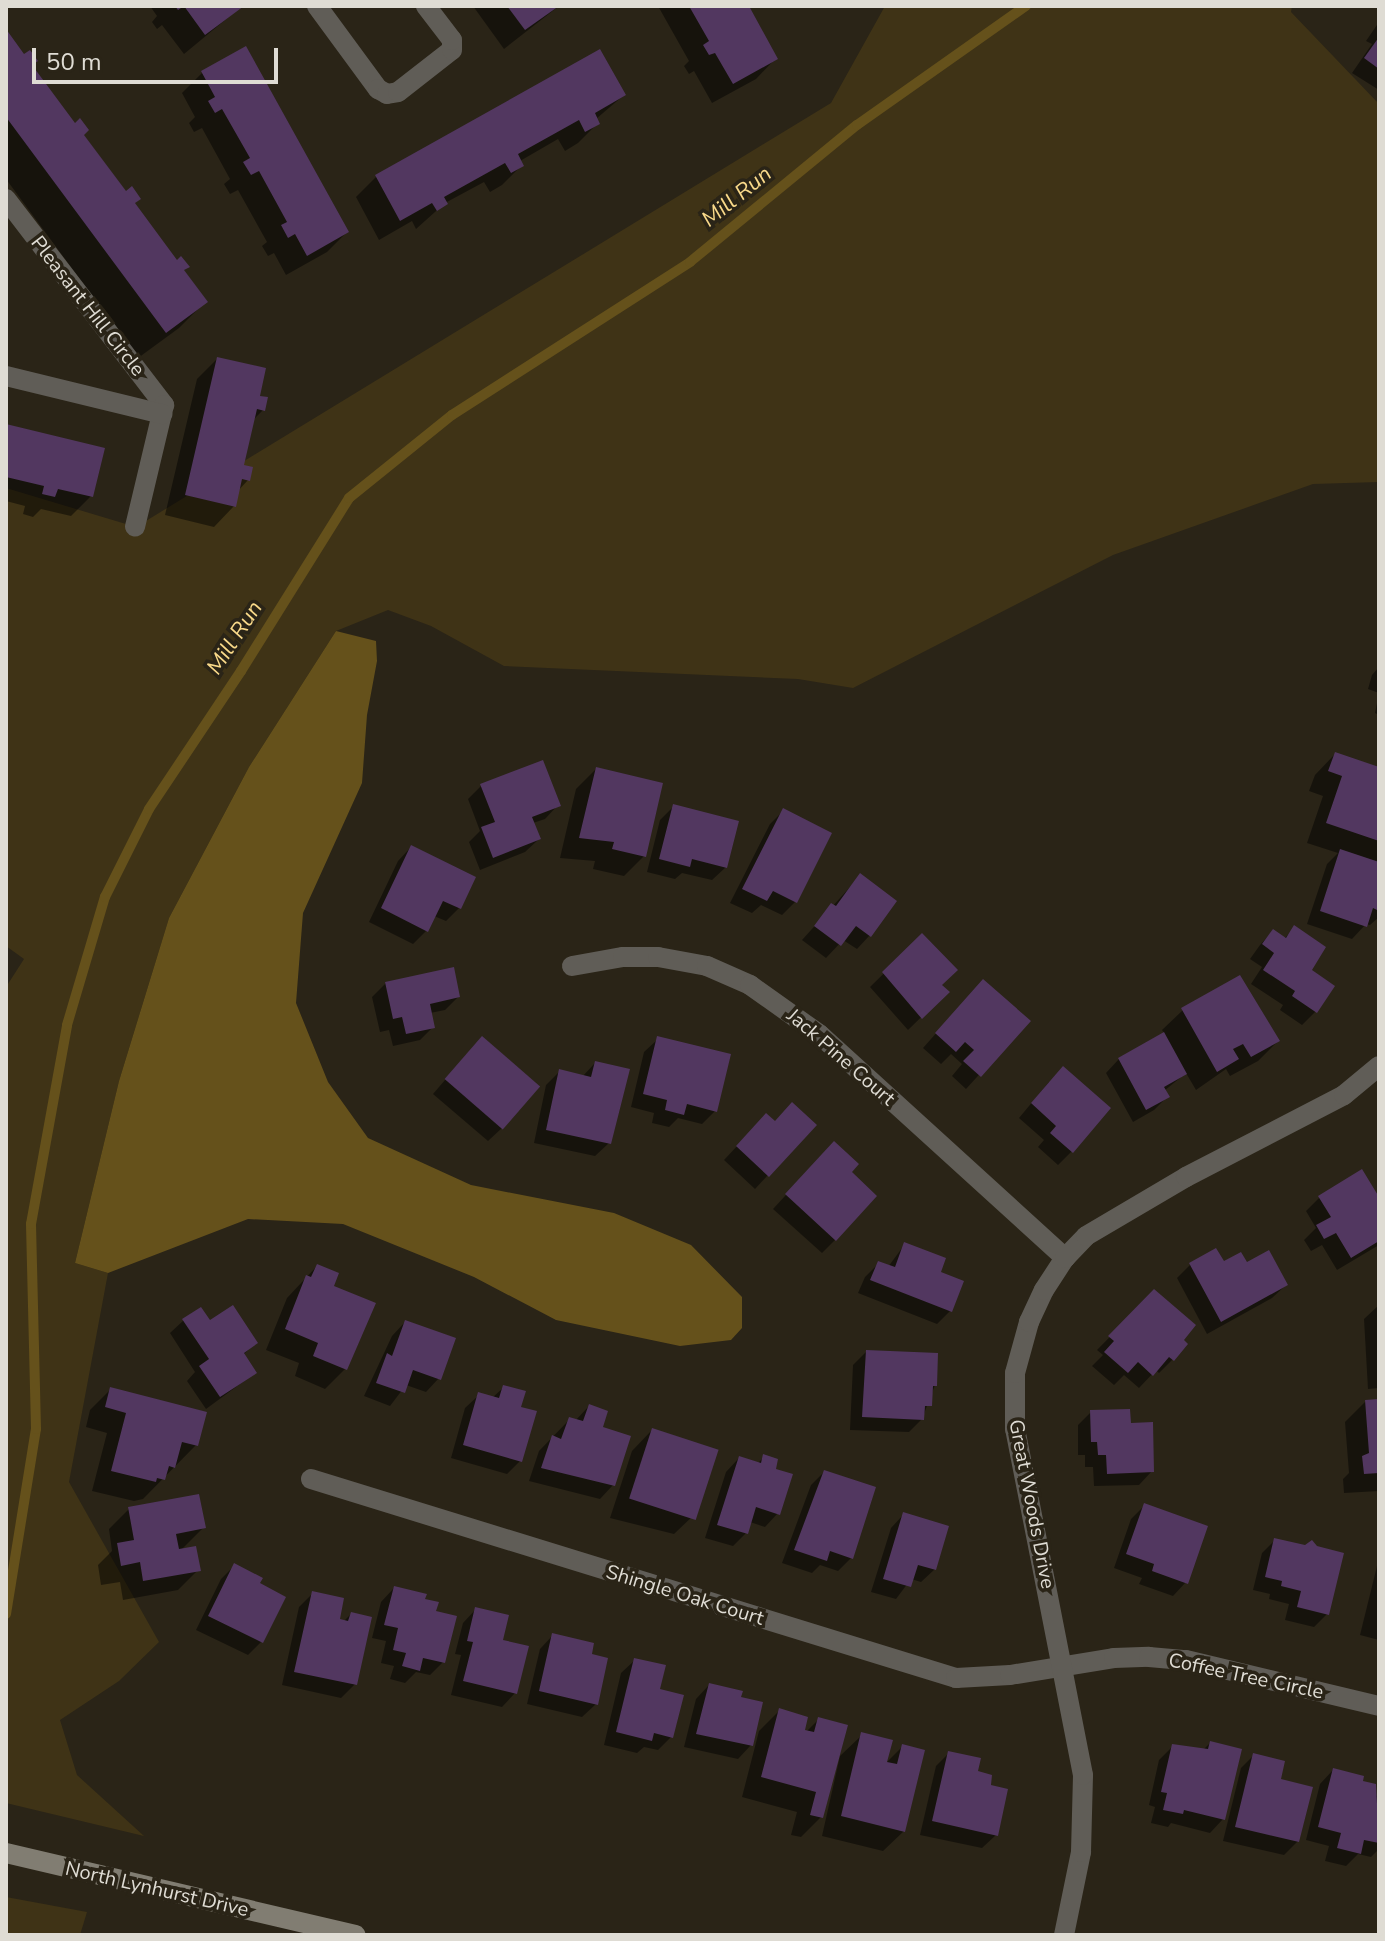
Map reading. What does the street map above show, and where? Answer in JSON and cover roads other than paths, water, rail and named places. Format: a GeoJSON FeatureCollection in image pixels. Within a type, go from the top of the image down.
{"type":"FeatureCollection","features":[{"type":"Feature","properties":{"kind":"main road","name":"North Lynhurst Drive"},"geometry":{"type":"LineString","coordinates":[[6,1853],[355,1935]]}},
{"type":"Feature","properties":{"kind":"street"},"geometry":{"type":"LineString","coordinates":[[317,6],[378,89],[387,94],[398,92],[452,50],[452,40],[426,6]]}},
{"type":"Feature","properties":{"kind":"street","name":"Pleasant Hill Circle"},"geometry":{"type":"LineString","coordinates":[[6,199],[164,405],[162,414],[6,376]]}},
{"type":"Feature","properties":{"kind":"street"},"geometry":{"type":"LineString","coordinates":[[135,527],[162,414]]}},
{"type":"Feature","properties":{"kind":"street","name":"Jack Pine Court"},"geometry":{"type":"LineString","coordinates":[[572,966],[623,957],[658,957],[707,966],[750,985],[819,1034],[1065,1258]]}},
{"type":"Feature","properties":{"kind":"street","name":"Great Woods Drive"},"geometry":{"type":"LineString","coordinates":[[1064,1935],[1085,1816],[1083,1775],[1064,1665],[1022,1463],[1014,1406],[1015,1373],[1024,1338],[1044,1290],[1065,1258],[1086,1236],[1131,1208],[1344,1095],[1378,1069]]}},
{"type":"Feature","properties":{"kind":"street","name":"Shingle Oak Court"},"geometry":{"type":"LineString","coordinates":[[311,1479],[956,1678],[981,1678],[1064,1665]]}},
{"type":"Feature","properties":{"kind":"street","name":"Coffee Tree Circle"},"geometry":{"type":"LineString","coordinates":[[1064,1665],[1114,1658],[1186,1660],[1379,1706]]}},
{"type":"Feature","properties":{"kind":"waterway","name":"Mill Run"},"geometry":{"type":"LineString","coordinates":[[6,1614],[36,1429],[31,1224],[67,1025],[105,897],[149,809],[241,671],[349,498],[452,415],[690,262],[857,125],[1026,6]]}}]}
